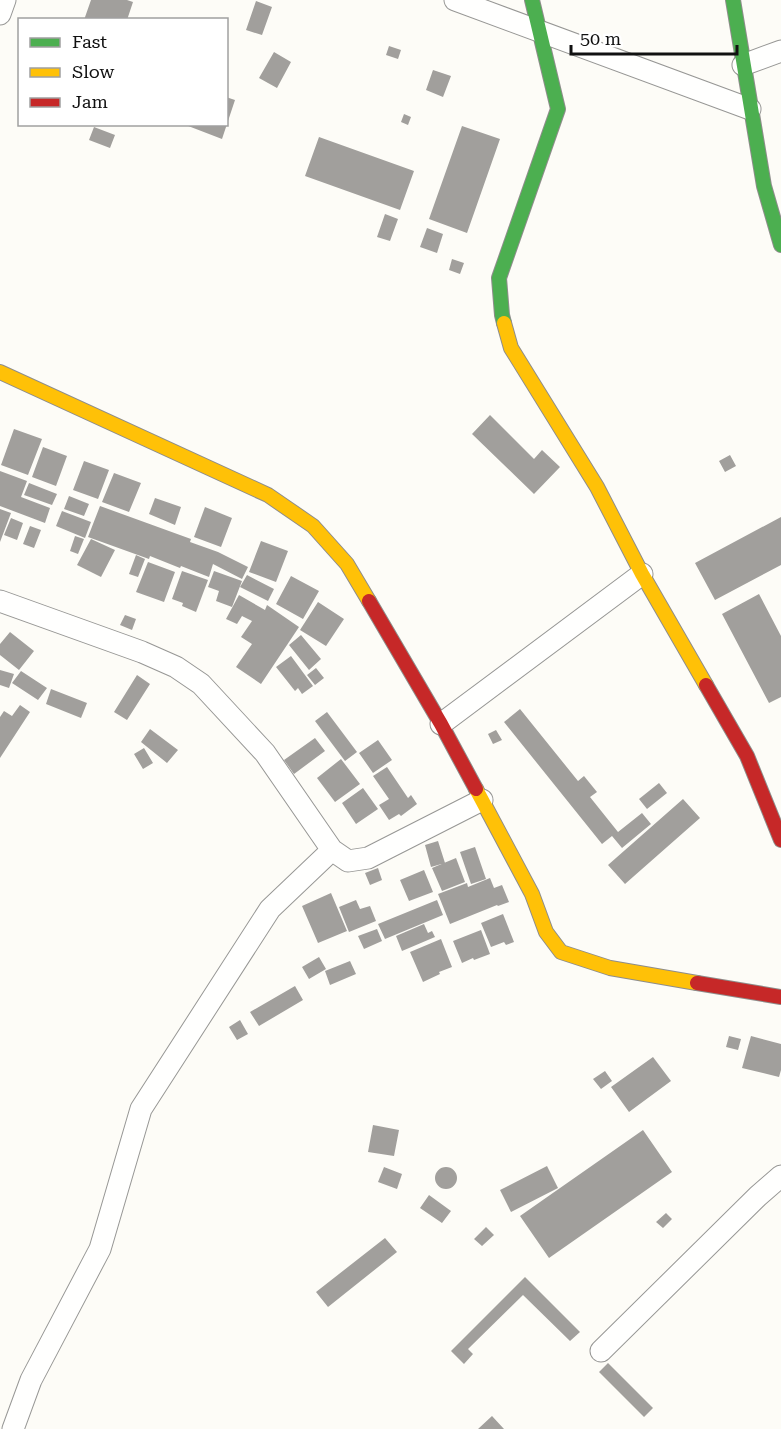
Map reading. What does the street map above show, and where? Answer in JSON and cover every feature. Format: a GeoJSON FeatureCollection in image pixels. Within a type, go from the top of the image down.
{"type":"FeatureCollection","features":[{"type":"Feature","properties":{"kind":"street"},"geometry":{"type":"LineString","coordinates":[[0,14],[5,0]]}},
{"type":"Feature","properties":{"kind":"street"},"geometry":{"type":"LineString","coordinates":[[455,0],[750,109]]}},
{"type":"Feature","properties":{"kind":"street"},"geometry":{"type":"LineString","coordinates":[[532,0],[558,109],[500,278],[502,315],[511,348],[597,488],[642,574],[747,756],[781,840]]}},
{"type":"Feature","properties":{"kind":"street"},"geometry":{"type":"LineString","coordinates":[[734,0],[764,186],[781,245]]}},
{"type":"Feature","properties":{"kind":"street"},"geometry":{"type":"LineString","coordinates":[[743,65],[781,51]]}},
{"type":"Feature","properties":{"kind":"street"},"geometry":{"type":"LineString","coordinates":[[0,372],[268,495],[313,526],[347,564],[441,724],[532,894],[546,933],[561,952],[610,968],[781,996]]}},
{"type":"Feature","properties":{"kind":"street"},"geometry":{"type":"LineString","coordinates":[[441,724],[642,574]]}},
{"type":"Feature","properties":{"kind":"street"},"geometry":{"type":"LineString","coordinates":[[0,601],[142,652],[176,667],[201,684],[265,753],[332,850],[348,861],[368,858],[482,800]]}},
{"type":"Feature","properties":{"kind":"street"},"geometry":{"type":"LineString","coordinates":[[12,1429],[31,1380],[100,1249],[141,1109],[270,909],[332,850]]}},
{"type":"Feature","properties":{"kind":"street"},"geometry":{"type":"LineString","coordinates":[[601,1352],[781,1176]]}},
{"type":"Feature","properties":{"kind":"building"},"geometry":{"type":"Polygon","coordinates":[[[91,0],[133,2],[128,18],[85,18],[91,0]]]}},
{"type":"Feature","properties":{"kind":"building"},"geometry":{"type":"Polygon","coordinates":[[[256,1],[272,7],[262,35],[246,30],[256,1]]]}},
{"type":"Feature","properties":{"kind":"building"},"geometry":{"type":"Polygon","coordinates":[[[389,46],[401,50],[398,59],[386,55],[389,46]]]}},
{"type":"Feature","properties":{"kind":"building"},"geometry":{"type":"Polygon","coordinates":[[[274,52],[291,62],[277,88],[259,78],[274,52]]]}},
{"type":"Feature","properties":{"kind":"building"},"geometry":{"type":"Polygon","coordinates":[[[433,70],[451,76],[443,97],[426,90],[433,70]]]}},
{"type":"Feature","properties":{"kind":"building"},"geometry":{"type":"Polygon","coordinates":[[[228,98],[235,100],[228,121],[228,98]]]}},
{"type":"Feature","properties":{"kind":"building"},"geometry":{"type":"Polygon","coordinates":[[[404,114],[411,117],[408,125],[401,122],[404,114]]]}},
{"type":"Feature","properties":{"kind":"building"},"geometry":{"type":"Polygon","coordinates":[[[188,126],[226,126],[222,139],[188,126]]]}},
{"type":"Feature","properties":{"kind":"building"},"geometry":{"type":"Polygon","coordinates":[[[462,126],[500,139],[467,233],[429,219],[462,126]]]}},
{"type":"Feature","properties":{"kind":"building"},"geometry":{"type":"Polygon","coordinates":[[[94,127],[115,135],[110,148],[89,140],[94,127]]]}},
{"type":"Feature","properties":{"kind":"building"},"geometry":{"type":"Polygon","coordinates":[[[319,137],[414,171],[400,210],[305,176],[319,137]]]}},
{"type":"Feature","properties":{"kind":"building"},"geometry":{"type":"Polygon","coordinates":[[[385,214],[398,219],[390,241],[377,237],[385,214]]]}},
{"type":"Feature","properties":{"kind":"building"},"geometry":{"type":"Polygon","coordinates":[[[427,228],[443,234],[437,253],[420,247],[427,228]]]}},
{"type":"Feature","properties":{"kind":"building"},"geometry":{"type":"Polygon","coordinates":[[[452,259],[464,263],[460,274],[449,270],[452,259]]]}},
{"type":"Feature","properties":{"kind":"building"},"geometry":{"type":"Polygon","coordinates":[[[490,415],[534,459],[542,450],[560,467],[534,494],[472,434],[490,415]]]}},
{"type":"Feature","properties":{"kind":"building"},"geometry":{"type":"Polygon","coordinates":[[[14,429],[42,439],[28,475],[1,465],[14,429]]]}},
{"type":"Feature","properties":{"kind":"building"},"geometry":{"type":"Polygon","coordinates":[[[43,447],[67,456],[56,486],[32,477],[43,447]]]}},
{"type":"Feature","properties":{"kind":"building"},"geometry":{"type":"Polygon","coordinates":[[[730,455],[736,466],[725,472],[719,461],[730,455]]]}},
{"type":"Feature","properties":{"kind":"building"},"geometry":{"type":"Polygon","coordinates":[[[84,461],[109,470],[98,499],[73,490],[84,461]]]}},
{"type":"Feature","properties":{"kind":"building"},"geometry":{"type":"Polygon","coordinates":[[[0,471],[27,481],[21,497],[50,508],[45,523],[0,506],[0,471]]]}},
{"type":"Feature","properties":{"kind":"building"},"geometry":{"type":"Polygon","coordinates":[[[114,473],[141,483],[129,512],[102,502],[114,473]]]}},
{"type":"Feature","properties":{"kind":"building"},"geometry":{"type":"Polygon","coordinates":[[[29,483],[57,494],[52,505],[24,495],[29,483]]]}},
{"type":"Feature","properties":{"kind":"building"},"geometry":{"type":"Polygon","coordinates":[[[69,496],[89,504],[84,516],[64,509],[69,496]]]}},
{"type":"Feature","properties":{"kind":"building"},"geometry":{"type":"Polygon","coordinates":[[[155,498],[181,507],[175,525],[149,514],[155,498]]]}},
{"type":"Feature","properties":{"kind":"building"},"geometry":{"type":"Polygon","coordinates":[[[100,506],[191,539],[190,542],[218,552],[248,567],[242,579],[213,564],[209,577],[88,537],[100,506]]]}},
{"type":"Feature","properties":{"kind":"building"},"geometry":{"type":"Polygon","coordinates":[[[205,507],[232,518],[221,547],[194,537],[205,507]]]}},
{"type":"Feature","properties":{"kind":"building"},"geometry":{"type":"Polygon","coordinates":[[[0,509],[11,513],[0,542],[0,509]]]}},
{"type":"Feature","properties":{"kind":"building"},"geometry":{"type":"Polygon","coordinates":[[[62,511],[91,522],[85,538],[56,526],[62,511]]]}},
{"type":"Feature","properties":{"kind":"building"},"geometry":{"type":"Polygon","coordinates":[[[781,517],[781,565],[715,600],[695,563],[781,517]]]}},
{"type":"Feature","properties":{"kind":"building"},"geometry":{"type":"Polygon","coordinates":[[[11,518],[23,523],[17,540],[4,535],[11,518]]]}},
{"type":"Feature","properties":{"kind":"building"},"geometry":{"type":"Polygon","coordinates":[[[30,526],[41,530],[34,548],[23,544],[30,526]]]}},
{"type":"Feature","properties":{"kind":"building"},"geometry":{"type":"Polygon","coordinates":[[[75,536],[84,539],[78,554],[70,551],[75,536]]]}},
{"type":"Feature","properties":{"kind":"building"},"geometry":{"type":"Polygon","coordinates":[[[91,539],[115,550],[101,577],[77,565],[91,539]]]}},
{"type":"Feature","properties":{"kind":"building"},"geometry":{"type":"Polygon","coordinates":[[[261,541],[288,551],[276,582],[249,572],[261,541]]]}},
{"type":"Feature","properties":{"kind":"building"},"geometry":{"type":"Polygon","coordinates":[[[136,555],[145,559],[138,577],[129,574],[136,555]]]}},
{"type":"Feature","properties":{"kind":"building"},"geometry":{"type":"Polygon","coordinates":[[[148,562],[175,572],[164,602],[136,592],[148,562]]]}},
{"type":"Feature","properties":{"kind":"building"},"geometry":{"type":"Polygon","coordinates":[[[182,571],[208,580],[196,612],[172,599],[182,571]]]}},
{"type":"Feature","properties":{"kind":"building"},"geometry":{"type":"Polygon","coordinates":[[[214,571],[242,581],[232,607],[216,601],[219,591],[208,587],[214,571]]]}},
{"type":"Feature","properties":{"kind":"building"},"geometry":{"type":"Polygon","coordinates":[[[247,575],[274,589],[268,601],[240,587],[247,575]]]}},
{"type":"Feature","properties":{"kind":"building"},"geometry":{"type":"Polygon","coordinates":[[[291,576],[319,591],[303,619],[276,604],[291,576]]]}},
{"type":"Feature","properties":{"kind":"building"},"geometry":{"type":"Polygon","coordinates":[[[759,594],[781,636],[781,697],[769,703],[722,614],[759,594]]]}},
{"type":"Feature","properties":{"kind":"building"},"geometry":{"type":"Polygon","coordinates":[[[239,595],[265,610],[267,605],[299,627],[261,684],[236,667],[252,644],[241,637],[252,621],[242,616],[237,624],[226,619],[239,595]]]}},
{"type":"Feature","properties":{"kind":"building"},"geometry":{"type":"Polygon","coordinates":[[[318,602],[344,619],[326,646],[300,630],[318,602]]]}},
{"type":"Feature","properties":{"kind":"building"},"geometry":{"type":"Polygon","coordinates":[[[125,615],[136,619],[132,630],[120,625],[125,615]]]}},
{"type":"Feature","properties":{"kind":"building"},"geometry":{"type":"Polygon","coordinates":[[[10,632],[34,651],[19,670],[0,655],[0,644],[10,632]]]}},
{"type":"Feature","properties":{"kind":"building"},"geometry":{"type":"Polygon","coordinates":[[[301,635],[321,659],[309,670],[289,645],[301,635]]]}},
{"type":"Feature","properties":{"kind":"building"},"geometry":{"type":"Polygon","coordinates":[[[291,656],[313,686],[302,694],[298,688],[295,691],[276,667],[291,656]]]}},
{"type":"Feature","properties":{"kind":"building"},"geometry":{"type":"Polygon","coordinates":[[[316,668],[324,678],[315,685],[307,675],[316,668]]]}},
{"type":"Feature","properties":{"kind":"building"},"geometry":{"type":"Polygon","coordinates":[[[0,670],[14,674],[9,688],[0,685],[0,670]]]}},
{"type":"Feature","properties":{"kind":"building"},"geometry":{"type":"Polygon","coordinates":[[[21,671],[47,688],[38,700],[12,683],[21,671]]]}},
{"type":"Feature","properties":{"kind":"building"},"geometry":{"type":"Polygon","coordinates":[[[137,675],[150,684],[127,720],[114,712],[137,675]]]}},
{"type":"Feature","properties":{"kind":"building"},"geometry":{"type":"Polygon","coordinates":[[[51,689],[87,703],[81,718],[46,704],[51,689]]]}},
{"type":"Feature","properties":{"kind":"building"},"geometry":{"type":"Polygon","coordinates":[[[20,705],[30,712],[0,758],[0,717],[4,711],[12,716],[20,705]]]}},
{"type":"Feature","properties":{"kind":"building"},"geometry":{"type":"Polygon","coordinates":[[[520,709],[578,781],[584,776],[597,792],[590,797],[618,832],[642,813],[651,824],[622,848],[612,836],[602,844],[504,722],[520,709]]]}},
{"type":"Feature","properties":{"kind":"building"},"geometry":{"type":"Polygon","coordinates":[[[327,712],[357,752],[345,761],[315,721],[327,712]]]}},
{"type":"Feature","properties":{"kind":"building"},"geometry":{"type":"Polygon","coordinates":[[[150,729],[178,750],[167,763],[141,742],[150,729]]]}},
{"type":"Feature","properties":{"kind":"building"},"geometry":{"type":"Polygon","coordinates":[[[496,730],[502,740],[493,744],[488,734],[496,730]]]}},
{"type":"Feature","properties":{"kind":"building"},"geometry":{"type":"Polygon","coordinates":[[[315,738],[325,751],[294,774],[284,760],[315,738]]]}},
{"type":"Feature","properties":{"kind":"building"},"geometry":{"type":"Polygon","coordinates":[[[378,740],[392,760],[373,773],[359,753],[378,740]]]}},
{"type":"Feature","properties":{"kind":"building"},"geometry":{"type":"Polygon","coordinates":[[[144,748],[153,763],[143,769],[134,754],[144,748]]]}},
{"type":"Feature","properties":{"kind":"building"},"geometry":{"type":"Polygon","coordinates":[[[341,759],[360,784],[335,802],[317,778],[341,759]]]}},
{"type":"Feature","properties":{"kind":"building"},"geometry":{"type":"Polygon","coordinates":[[[387,767],[408,798],[411,795],[417,804],[401,816],[399,814],[389,820],[379,805],[389,799],[373,776],[387,767]]]}},
{"type":"Feature","properties":{"kind":"building"},"geometry":{"type":"Polygon","coordinates":[[[659,783],[667,793],[647,809],[639,799],[659,783]]]}},
{"type":"Feature","properties":{"kind":"building"},"geometry":{"type":"Polygon","coordinates":[[[363,788],[378,809],[356,824],[342,803],[363,788]]]}},
{"type":"Feature","properties":{"kind":"building"},"geometry":{"type":"Polygon","coordinates":[[[683,799],[700,818],[625,884],[608,865],[683,799]]]}},
{"type":"Feature","properties":{"kind":"building"},"geometry":{"type":"Polygon","coordinates":[[[438,841],[445,863],[431,867],[425,845],[438,841]]]}},
{"type":"Feature","properties":{"kind":"building"},"geometry":{"type":"Polygon","coordinates":[[[475,847],[486,879],[471,884],[460,852],[475,847]]]}},
{"type":"Feature","properties":{"kind":"building"},"geometry":{"type":"Polygon","coordinates":[[[456,858],[465,882],[442,891],[432,868],[456,858]]]}},
{"type":"Feature","properties":{"kind":"building"},"geometry":{"type":"Polygon","coordinates":[[[378,868],[382,880],[370,885],[365,873],[378,868]]]}},
{"type":"Feature","properties":{"kind":"building"},"geometry":{"type":"Polygon","coordinates":[[[424,870],[433,892],[409,901],[400,880],[424,870]]]}},
{"type":"Feature","properties":{"kind":"building"},"geometry":{"type":"Polygon","coordinates":[[[490,878],[494,888],[502,885],[509,902],[450,924],[438,894],[467,883],[468,887],[490,878]]]}},
{"type":"Feature","properties":{"kind":"building"},"geometry":{"type":"Polygon","coordinates":[[[331,893],[347,931],[318,943],[302,906],[331,893]]]}},
{"type":"Feature","properties":{"kind":"building"},"geometry":{"type":"Polygon","coordinates":[[[356,900],[360,909],[370,906],[376,921],[349,932],[339,907],[356,900]]]}},
{"type":"Feature","properties":{"kind":"building"},"geometry":{"type":"Polygon","coordinates":[[[437,900],[443,915],[385,939],[378,924],[437,900]]]}},
{"type":"Feature","properties":{"kind":"building"},"geometry":{"type":"Polygon","coordinates":[[[503,914],[514,942],[506,945],[504,942],[491,947],[481,923],[503,914]]]}},
{"type":"Feature","properties":{"kind":"building"},"geometry":{"type":"Polygon","coordinates":[[[424,924],[428,933],[432,931],[435,937],[402,951],[396,936],[424,924]]]}},
{"type":"Feature","properties":{"kind":"building"},"geometry":{"type":"Polygon","coordinates":[[[377,929],[382,941],[364,949],[358,936],[377,929]]]}},
{"type":"Feature","properties":{"kind":"building"},"geometry":{"type":"Polygon","coordinates":[[[481,930],[490,954],[462,963],[453,941],[481,930]]]}},
{"type":"Feature","properties":{"kind":"building"},"geometry":{"type":"Polygon","coordinates":[[[441,939],[452,967],[423,982],[410,952],[441,939]]]}},
{"type":"Feature","properties":{"kind":"building"},"geometry":{"type":"Polygon","coordinates":[[[319,957],[326,969],[309,979],[302,967],[319,957]]]}},
{"type":"Feature","properties":{"kind":"building"},"geometry":{"type":"Polygon","coordinates":[[[350,961],[356,974],[330,985],[325,971],[350,961]]]}},
{"type":"Feature","properties":{"kind":"building"},"geometry":{"type":"Polygon","coordinates":[[[295,986],[303,1000],[259,1026],[250,1012],[295,986]]]}},
{"type":"Feature","properties":{"kind":"building"},"geometry":{"type":"Polygon","coordinates":[[[240,1020],[248,1034],[237,1040],[229,1027],[240,1020]]]}},
{"type":"Feature","properties":{"kind":"building"},"geometry":{"type":"Polygon","coordinates":[[[729,1036],[741,1039],[738,1050],[726,1047],[729,1036]]]}},
{"type":"Feature","properties":{"kind":"building"},"geometry":{"type":"Polygon","coordinates":[[[751,1036],[781,1044],[779,1077],[742,1068],[751,1036]]]}},
{"type":"Feature","properties":{"kind":"building"},"geometry":{"type":"Polygon","coordinates":[[[653,1057],[671,1081],[629,1112],[611,1087],[653,1057]]]}},
{"type":"Feature","properties":{"kind":"building"},"geometry":{"type":"Polygon","coordinates":[[[605,1071],[612,1081],[601,1089],[593,1079],[605,1071]]]}},
{"type":"Feature","properties":{"kind":"building"},"geometry":{"type":"Polygon","coordinates":[[[373,1125],[399,1130],[394,1156],[368,1152],[373,1125]]]}},
{"type":"Feature","properties":{"kind":"building"},"geometry":{"type":"Polygon","coordinates":[[[643,1130],[672,1172],[549,1258],[520,1216],[643,1130]]]}},
{"type":"Feature","properties":{"kind":"building"},"geometry":{"type":"Polygon","coordinates":[[[547,1166],[558,1188],[511,1212],[500,1190],[547,1166]]]}},
{"type":"Feature","properties":{"kind":"building"},"geometry":{"type":"Polygon","coordinates":[[[384,1167],[402,1174],[397,1189],[378,1182],[384,1167]]]}},
{"type":"Feature","properties":{"kind":"building"},"geometry":{"type":"Polygon","coordinates":[[[446,1167],[454,1170],[457,1178],[454,1186],[446,1189],[438,1186],[435,1178],[438,1170],[446,1167]]]}},
{"type":"Feature","properties":{"kind":"building"},"geometry":{"type":"Polygon","coordinates":[[[429,1195],[451,1211],[442,1223],[420,1208],[429,1195]]]}},
{"type":"Feature","properties":{"kind":"building"},"geometry":{"type":"Polygon","coordinates":[[[666,1213],[672,1219],[663,1228],[656,1222],[666,1213]]]}},
{"type":"Feature","properties":{"kind":"building"},"geometry":{"type":"Polygon","coordinates":[[[486,1227],[494,1235],[482,1246],[474,1239],[486,1227]]]}},
{"type":"Feature","properties":{"kind":"building"},"geometry":{"type":"Polygon","coordinates":[[[385,1238],[397,1252],[328,1307],[316,1292],[385,1238]]]}},
{"type":"Feature","properties":{"kind":"building"},"geometry":{"type":"Polygon","coordinates":[[[525,1277],[580,1332],[570,1341],[523,1295],[468,1349],[473,1354],[464,1364],[451,1351],[525,1277]]]}},
{"type":"Feature","properties":{"kind":"building"},"geometry":{"type":"Polygon","coordinates":[[[608,1363],[653,1408],[644,1417],[599,1372],[608,1363]]]}},
{"type":"Feature","properties":{"kind":"building"},"geometry":{"type":"Polygon","coordinates":[[[492,1416],[504,1429],[478,1429],[492,1416]]]}},
{"type":"Feature","properties":{"kind":"traffic: fast"},"geometry":{"type":"LineString","coordinates":[[504,323],[499,278],[558,109],[532,0]]}},
{"type":"Feature","properties":{"kind":"traffic: fast"},"geometry":{"type":"LineString","coordinates":[[733,0],[764,186],[781,245]]}},
{"type":"Feature","properties":{"kind":"traffic: slow"},"geometry":{"type":"LineString","coordinates":[[504,323],[511,348],[597,487],[642,574],[706,685]]}},
{"type":"Feature","properties":{"kind":"traffic: slow"},"geometry":{"type":"LineString","coordinates":[[0,372],[268,495],[313,526],[347,564],[369,601]]}},
{"type":"Feature","properties":{"kind":"traffic: slow"},"geometry":{"type":"LineString","coordinates":[[476,789],[532,894],[546,932],[561,952],[610,968],[697,983]]}},
{"type":"Feature","properties":{"kind":"traffic: jam"},"geometry":{"type":"LineString","coordinates":[[369,601],[476,789]]}},
{"type":"Feature","properties":{"kind":"traffic: jam"},"geometry":{"type":"LineString","coordinates":[[706,685],[747,756],[781,840]]}},
{"type":"Feature","properties":{"kind":"traffic: jam"},"geometry":{"type":"LineString","coordinates":[[697,983],[781,997]]}}]}
